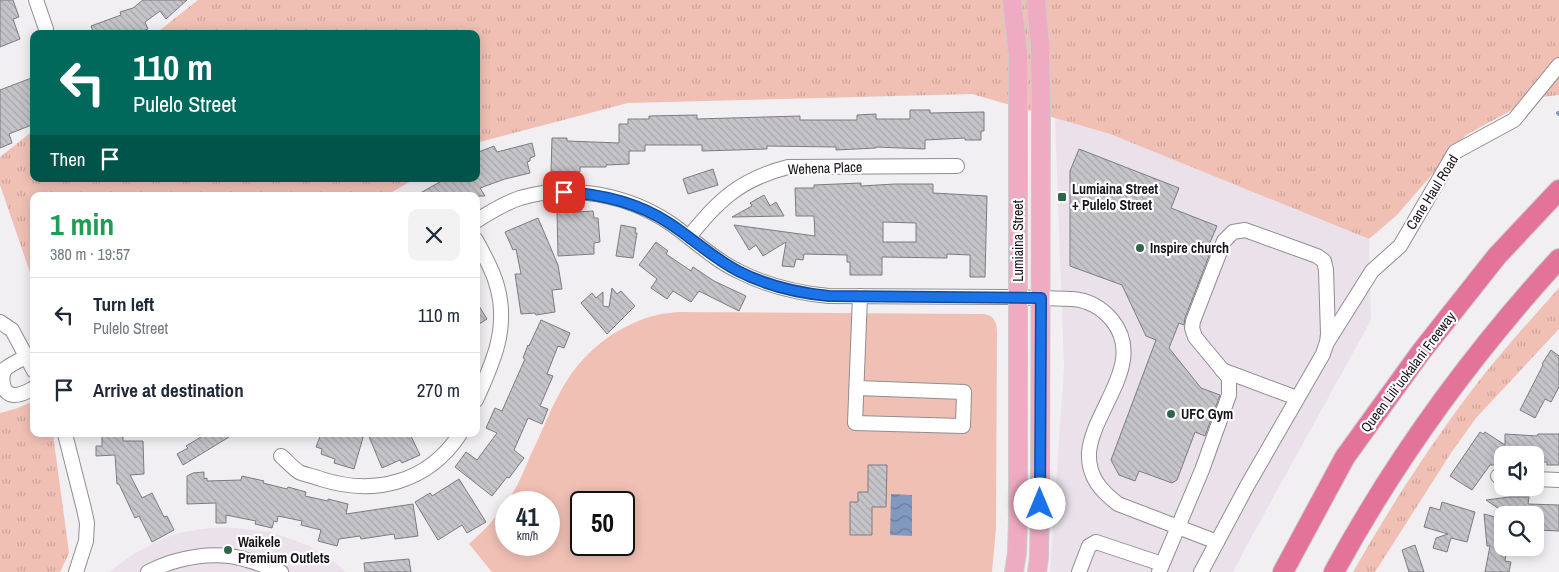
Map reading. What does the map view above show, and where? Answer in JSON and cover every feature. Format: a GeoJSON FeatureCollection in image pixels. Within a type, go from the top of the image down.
{"type":"FeatureCollection","features":[{"type":"Feature","properties":{"kind":"highway","name":"Queen Liliʻuokalani Freeway"},"geometry":{"type":"LineString","coordinates":[[1283,572],[1346,457],[1421,352],[1497,256],[1559,190]]}},
{"type":"Feature","properties":{"kind":"highway"},"geometry":{"type":"LineString","coordinates":[[1334,572],[1383,486],[1437,406],[1483,347],[1559,259]]}},
{"type":"Feature","properties":{"kind":"main road","name":"Lumiaina Street"},"geometry":{"type":"LineString","coordinates":[[1012,0],[1018,55],[1018,527],[1014,572]]}},
{"type":"Feature","properties":{"kind":"main road","name":"Lumiaina Street"},"geometry":{"type":"LineString","coordinates":[[1036,0],[1042,108],[1040,504],[1037,572]]}},
{"type":"Feature","properties":{"kind":"street"},"geometry":{"type":"LineString","coordinates":[[36,0],[46,29]]}},
{"type":"Feature","properties":{"kind":"street","name":"Cane Haul Road"},"geometry":{"type":"LineString","coordinates":[[1327,342],[1372,271],[1400,246],[1455,152],[1514,120],[1559,65]]}},
{"type":"Feature","properties":{"kind":"street","name":"Wehena Place"},"geometry":{"type":"LineString","coordinates":[[689,237],[714,206],[733,191],[753,179],[788,167],[957,166]]}},
{"type":"Feature","properties":{"kind":"street"},"geometry":{"type":"LineString","coordinates":[[480,218],[519,199],[540,194],[582,193],[617,199],[662,218],[737,271],[780,288],[829,296],[1018,297],[1081,300],[1097,306],[1113,322],[1124,348],[1119,376],[1093,438],[1089,453],[1090,467],[1096,483],[1107,496],[1118,504],[1217,542]]}},
{"type":"Feature","properties":{"kind":"street"},"geometry":{"type":"LineString","coordinates":[[1079,572],[1087,548],[1095,542],[1122,550],[1160,568],[1202,470],[1227,402],[1230,386],[1229,378],[1195,337],[1192,324],[1224,241],[1230,234],[1236,231],[1248,231],[1317,256],[1324,261],[1326,270],[1327,342],[1323,354],[1201,572]]}},
{"type":"Feature","properties":{"kind":"street"},"geometry":{"type":"LineString","coordinates":[[480,248],[497,286],[501,322],[494,360],[480,391]]}},
{"type":"Feature","properties":{"kind":"street"},"geometry":{"type":"LineString","coordinates":[[856,388],[964,392],[963,426],[855,423],[856,388],[860,296]]}},
{"type":"Feature","properties":{"kind":"street"},"geometry":{"type":"LineString","coordinates":[[0,322],[12,330],[30,364]]}},
{"type":"Feature","properties":{"kind":"street"},"geometry":{"type":"LineString","coordinates":[[26,357],[5,369],[0,378],[6,392],[11,395],[22,394],[30,390]]}},
{"type":"Feature","properties":{"kind":"street"},"geometry":{"type":"LineString","coordinates":[[1222,370],[1297,398]]}},
{"type":"Feature","properties":{"kind":"street"},"geometry":{"type":"LineString","coordinates":[[66,437],[86,524],[86,541],[76,572]]}},
{"type":"Feature","properties":{"kind":"street"},"geometry":{"type":"LineString","coordinates":[[282,456],[298,471],[329,481],[352,486],[380,485],[408,478],[422,472],[438,460],[458,437]]}},
{"type":"Feature","properties":{"kind":"street"},"geometry":{"type":"LineString","coordinates":[[1544,479],[1559,480]]}},
{"type":"Feature","properties":{"kind":"street"},"geometry":{"type":"LineString","coordinates":[[148,572],[198,556],[246,559],[281,572]]}},
{"type":"Feature","properties":{"kind":"shaded area"},"geometry":{"type":"Polygon","coordinates":[[[1055,118],[1110,134],[1369,239],[1371,320],[1233,572],[1050,572],[1064,367],[1055,118]]]}},
{"type":"Feature","properties":{"kind":"shaded area","name":"Waikele Premium Outlets"},"geometry":{"type":"Polygon","coordinates":[[[226,527],[270,532],[288,538],[309,546],[333,561],[346,572],[109,572],[132,555],[175,534],[226,527]]]}},
{"type":"Feature","properties":{"kind":"green space"},"geometry":{"type":"Polygon","coordinates":[[[198,0],[1559,0],[1559,95],[1534,98],[1466,135],[1397,215],[1369,239],[1110,134],[972,94],[628,103],[480,142],[480,30],[160,30],[198,0]]]}},
{"type":"Feature","properties":{"kind":"green space"},"geometry":{"type":"Polygon","coordinates":[[[30,133],[30,182],[410,182],[392,192],[30,192],[30,272],[0,185],[0,157],[30,133]]]}},
{"type":"Feature","properties":{"kind":"green space"},"geometry":{"type":"Polygon","coordinates":[[[1559,288],[1559,329],[1476,418],[1451,453],[1375,572],[1353,572],[1440,434],[1503,351],[1559,288]]]}},
{"type":"Feature","properties":{"kind":"green space"},"geometry":{"type":"Polygon","coordinates":[[[676,312],[984,314],[993,318],[996,323],[997,332],[996,528],[992,572],[492,572],[469,544],[495,517],[495,556],[560,556],[560,491],[514,491],[556,399],[583,359],[617,331],[643,319],[676,312]]]}},
{"type":"Feature","properties":{"kind":"green space"},"geometry":{"type":"Polygon","coordinates":[[[30,403],[30,437],[53,437],[69,553],[60,572],[0,572],[0,413],[30,403]]]}},
{"type":"Feature","properties":{"kind":"water"},"geometry":{"type":"Polygon","coordinates":[[[891,494],[912,495],[912,536],[890,535],[891,494]]]}},
{"type":"Feature","properties":{"kind":"building"},"geometry":{"type":"Polygon","coordinates":[[[0,0],[13,0],[19,17],[13,19],[20,39],[0,47],[0,0]]]}},
{"type":"Feature","properties":{"kind":"building"},"geometry":{"type":"Polygon","coordinates":[[[143,0],[187,0],[166,19],[160,11],[145,22],[148,29],[145,30],[92,30],[91,26],[121,15],[120,12],[133,8],[143,0]]]}},
{"type":"Feature","properties":{"kind":"building"},"geometry":{"type":"Polygon","coordinates":[[[30,79],[30,126],[9,134],[12,143],[0,148],[0,90],[30,79]]]}},
{"type":"Feature","properties":{"kind":"building"},"geometry":{"type":"Polygon","coordinates":[[[910,110],[930,110],[930,113],[984,112],[984,131],[981,131],[981,140],[965,140],[965,138],[925,140],[925,149],[876,147],[836,150],[836,147],[767,146],[767,149],[702,151],[702,145],[645,145],[645,151],[629,151],[629,164],[606,165],[606,167],[580,167],[580,172],[551,172],[552,138],[567,138],[567,141],[619,143],[619,124],[628,124],[628,119],[649,119],[649,116],[697,115],[697,119],[800,116],[800,120],[857,120],[857,115],[876,114],[876,119],[910,119],[910,110]]]}},
{"type":"Feature","properties":{"kind":"building"},"geometry":{"type":"Polygon","coordinates":[[[532,143],[535,156],[527,162],[530,173],[480,188],[485,196],[480,196],[480,192],[422,192],[440,182],[480,182],[480,151],[494,146],[497,152],[532,143]]]}},
{"type":"Feature","properties":{"kind":"building","name":"Inspire church"},"geometry":{"type":"Polygon","coordinates":[[[1079,149],[1179,188],[1171,208],[1217,226],[1208,247],[1212,248],[1184,325],[1179,323],[1169,348],[1201,388],[1220,395],[1205,436],[1195,432],[1177,480],[1172,483],[1139,471],[1135,481],[1119,475],[1111,460],[1156,340],[1146,336],[1122,285],[1070,266],[1070,171],[1079,149]]]}},
{"type":"Feature","properties":{"kind":"building"},"geometry":{"type":"Polygon","coordinates":[[[713,169],[718,185],[688,194],[683,179],[713,169]]]}},
{"type":"Feature","properties":{"kind":"building"},"geometry":{"type":"Polygon","coordinates":[[[861,183],[861,186],[933,184],[933,193],[987,196],[985,277],[970,277],[970,255],[947,254],[947,258],[882,257],[882,275],[850,275],[850,262],[847,262],[847,255],[804,254],[803,260],[796,259],[794,267],[782,266],[786,242],[763,256],[756,245],[749,250],[734,225],[815,236],[814,216],[796,216],[795,188],[814,188],[814,185],[861,183]],[[883,222],[883,242],[916,242],[916,223],[883,222]]]}},
{"type":"Feature","properties":{"kind":"building"},"geometry":{"type":"Polygon","coordinates":[[[764,195],[770,206],[776,202],[784,216],[732,217],[752,206],[750,203],[764,195]]]}},
{"type":"Feature","properties":{"kind":"building"},"geometry":{"type":"Polygon","coordinates":[[[577,210],[577,212],[593,211],[594,218],[598,218],[600,242],[594,243],[594,254],[558,256],[557,211],[577,210]]]}},
{"type":"Feature","properties":{"kind":"building"},"geometry":{"type":"Polygon","coordinates":[[[538,218],[558,265],[562,289],[552,290],[555,312],[536,315],[535,313],[521,314],[515,274],[521,274],[516,249],[513,250],[505,232],[538,218]]]}},
{"type":"Feature","properties":{"kind":"building"},"geometry":{"type":"Polygon","coordinates":[[[621,225],[636,228],[633,258],[616,256],[621,225]]]}},
{"type":"Feature","properties":{"kind":"building"},"geometry":{"type":"Polygon","coordinates":[[[656,242],[668,251],[666,254],[691,271],[693,267],[714,281],[746,296],[739,311],[699,291],[691,302],[673,291],[667,299],[651,288],[657,279],[639,265],[656,242]]]}},
{"type":"Feature","properties":{"kind":"building"},"geometry":{"type":"Polygon","coordinates":[[[612,288],[617,294],[621,291],[635,306],[607,334],[581,303],[592,293],[596,298],[603,292],[603,306],[609,307],[612,288]]]}},
{"type":"Feature","properties":{"kind":"building"},"geometry":{"type":"Polygon","coordinates":[[[480,308],[487,319],[480,323],[480,308]]]}},
{"type":"Feature","properties":{"kind":"building"},"geometry":{"type":"Polygon","coordinates":[[[541,320],[570,333],[564,348],[558,346],[547,374],[553,376],[540,406],[548,409],[542,424],[528,418],[514,450],[524,458],[492,496],[455,467],[466,452],[477,460],[497,433],[486,428],[495,408],[502,411],[541,320]]]}},
{"type":"Feature","properties":{"kind":"building"},"geometry":{"type":"Polygon","coordinates":[[[1551,350],[1559,356],[1559,387],[1551,402],[1545,399],[1535,418],[1520,410],[1542,364],[1551,350]]]}},
{"type":"Feature","properties":{"kind":"building"},"geometry":{"type":"Polygon","coordinates":[[[1480,432],[1483,434],[1485,432],[1505,445],[1505,434],[1537,436],[1538,434],[1559,434],[1559,465],[1547,465],[1547,462],[1544,462],[1544,446],[1494,446],[1494,465],[1490,465],[1472,490],[1450,476],[1480,432]]]}},
{"type":"Feature","properties":{"kind":"building"},"geometry":{"type":"Polygon","coordinates":[[[102,437],[123,437],[123,441],[143,441],[144,474],[130,475],[142,498],[152,493],[164,517],[167,516],[174,530],[152,542],[139,516],[135,518],[119,484],[117,484],[115,455],[96,456],[96,446],[102,446],[102,437]]]}},
{"type":"Feature","properties":{"kind":"building"},"geometry":{"type":"Polygon","coordinates":[[[201,437],[229,437],[183,465],[177,454],[188,448],[186,446],[201,437]]]}},
{"type":"Feature","properties":{"kind":"building"},"geometry":{"type":"Polygon","coordinates":[[[320,437],[363,437],[354,469],[334,463],[335,459],[321,454],[322,449],[316,447],[320,437]]]}},
{"type":"Feature","properties":{"kind":"building"},"geometry":{"type":"Polygon","coordinates":[[[369,437],[411,437],[420,455],[402,463],[400,460],[382,468],[369,437]]]}},
{"type":"Feature","properties":{"kind":"building"},"geometry":{"type":"Polygon","coordinates":[[[868,465],[887,465],[886,507],[872,507],[872,535],[850,535],[850,502],[858,502],[858,492],[868,492],[868,465]]]}},
{"type":"Feature","properties":{"kind":"building"},"geometry":{"type":"Polygon","coordinates":[[[204,472],[204,479],[207,478],[207,481],[241,480],[242,476],[287,489],[288,487],[306,492],[305,496],[348,504],[346,514],[413,504],[418,536],[395,539],[394,534],[361,539],[360,536],[339,539],[337,546],[318,541],[321,530],[301,525],[302,521],[278,516],[277,522],[274,521],[272,528],[255,524],[256,521],[226,515],[226,523],[216,523],[216,503],[187,504],[187,476],[193,473],[204,472]]]}},
{"type":"Feature","properties":{"kind":"building"},"geometry":{"type":"Polygon","coordinates":[[[459,479],[486,522],[467,533],[462,525],[438,540],[415,502],[430,493],[432,496],[459,479]]]}},
{"type":"Feature","properties":{"kind":"building"},"geometry":{"type":"Polygon","coordinates":[[[1529,497],[1528,504],[1559,505],[1559,531],[1544,530],[1544,506],[1495,506],[1486,500],[1529,497]]]}},
{"type":"Feature","properties":{"kind":"building"},"geometry":{"type":"Polygon","coordinates":[[[1442,502],[1475,512],[1467,542],[1451,538],[1447,552],[1433,548],[1436,538],[1448,534],[1424,527],[1430,507],[1440,510],[1442,502]]]}},
{"type":"Feature","properties":{"kind":"building"},"geometry":{"type":"Polygon","coordinates":[[[1484,514],[1494,517],[1494,556],[1506,556],[1505,561],[1511,562],[1509,572],[1485,572],[1490,546],[1487,546],[1484,514]]]}},
{"type":"Feature","properties":{"kind":"building"},"geometry":{"type":"Polygon","coordinates":[[[1415,545],[1424,572],[1409,572],[1402,550],[1415,545]]]}},
{"type":"Feature","properties":{"kind":"building"},"geometry":{"type":"Polygon","coordinates":[[[409,559],[411,572],[365,572],[364,563],[409,559]]]}},
{"type":"Feature","properties":{"kind":"place","name":"Lumiaina Street + Pulelo Street"},"geometry":{"type":"Point","coordinates":[1062,197]}},
{"type":"Feature","properties":{"kind":"place","name":"Inspire church"},"geometry":{"type":"Point","coordinates":[1140,248]}},
{"type":"Feature","properties":{"kind":"place","name":"UFC Gym"},"geometry":{"type":"Point","coordinates":[1171,414]}},
{"type":"Feature","properties":{"kind":"place","name":"Waikele Premium Outlets"},"geometry":{"type":"Point","coordinates":[228,550]}},
{"type":"Feature","properties":{"kind":"route"},"geometry":{"type":"LineString","coordinates":[[564,192],[591,194],[617,199],[636,206],[668,222],[737,271],[780,288],[829,296],[1041,298],[1040,504]]}}]}
